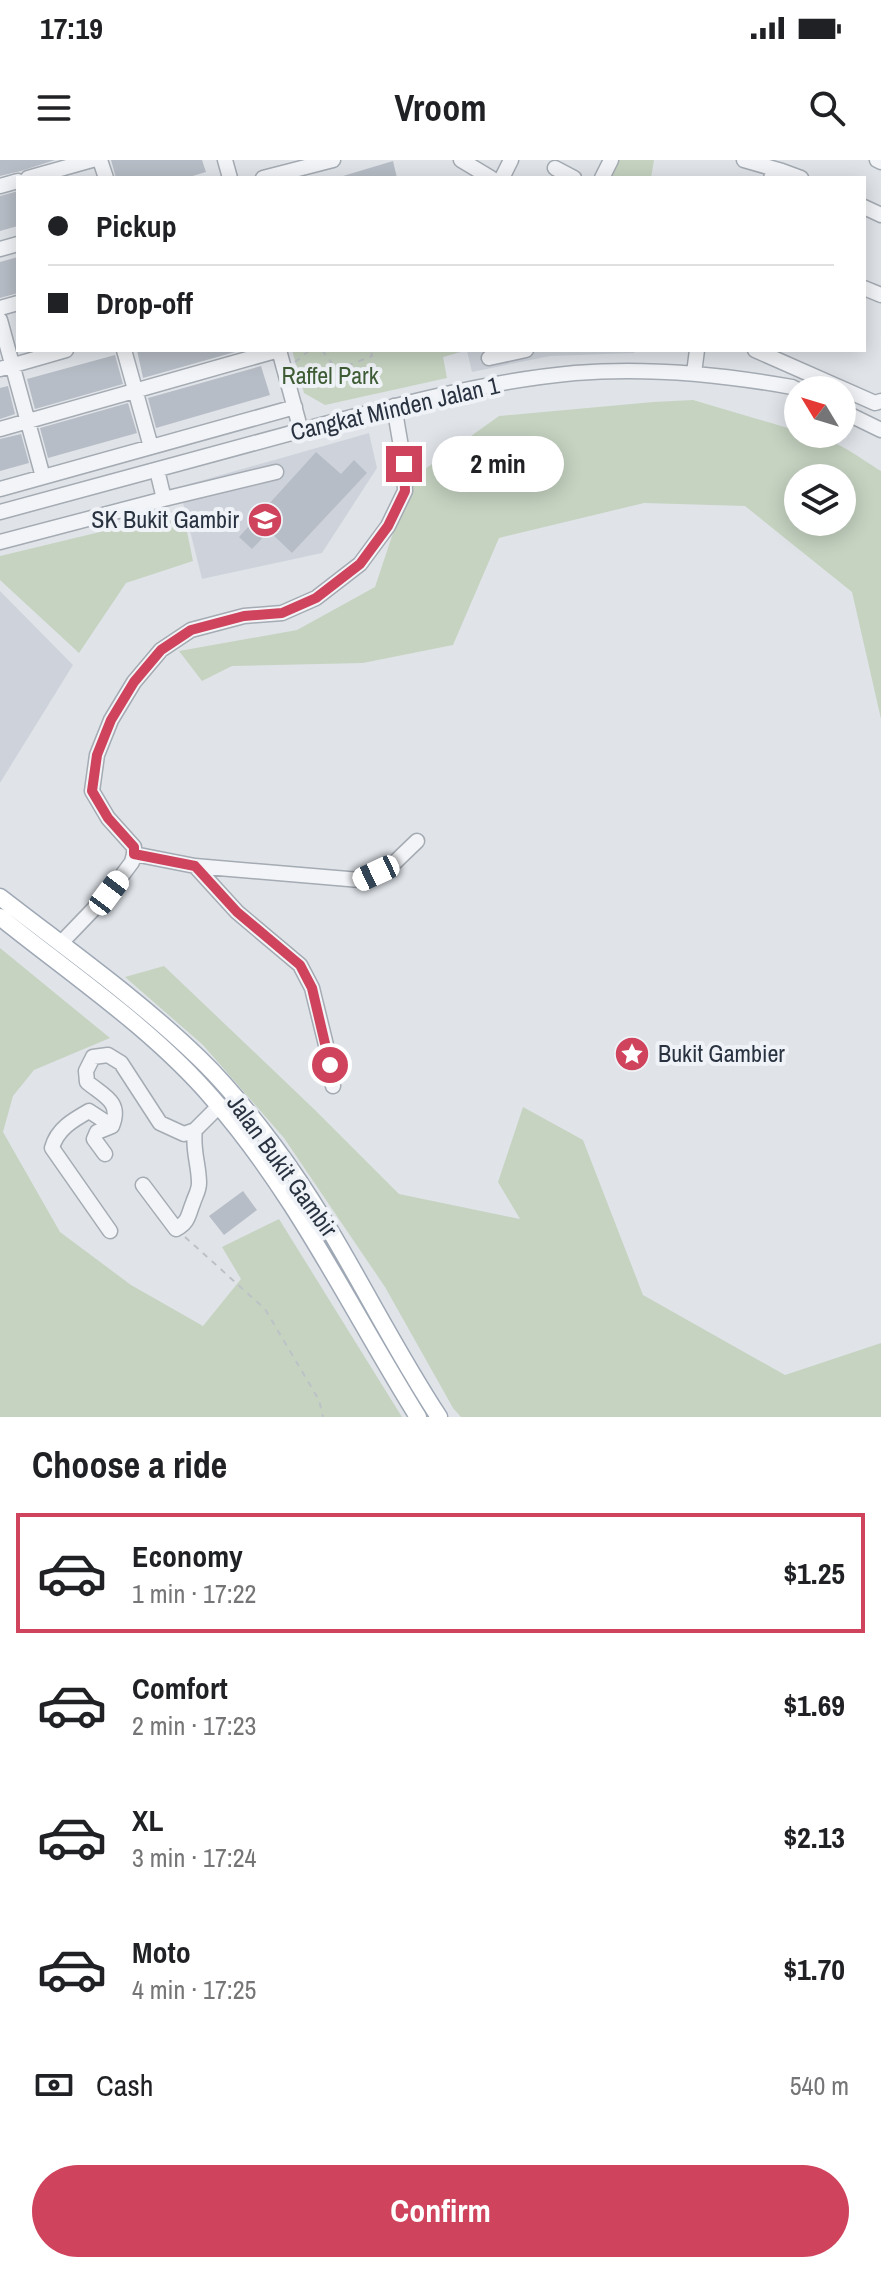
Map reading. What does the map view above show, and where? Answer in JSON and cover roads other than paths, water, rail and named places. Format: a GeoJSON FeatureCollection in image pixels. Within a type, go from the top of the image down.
{"type":"FeatureCollection","features":[{"type":"Feature","properties":{"kind":"main road","name":"Jalan Bukit Gambir"},"geometry":{"type":"LineString","coordinates":[[0,897],[154,1017],[200,1059],[258,1125],[333,1234],[439,1417]]}},
{"type":"Feature","properties":{"kind":"main road","name":"Jalan Bukit Gambir"},"geometry":{"type":"LineString","coordinates":[[0,917],[134,1024],[174,1059],[219,1106],[292,1204],[418,1417]]}},
{"type":"Feature","properties":{"kind":"street"},"geometry":{"type":"LineString","coordinates":[[35,176],[92,160]]}},
{"type":"Feature","properties":{"kind":"street"},"geometry":{"type":"LineString","coordinates":[[271,176],[333,160]]}},
{"type":"Feature","properties":{"kind":"street"},"geometry":{"type":"LineString","coordinates":[[461,160],[488,176]]}},
{"type":"Feature","properties":{"kind":"street"},"geometry":{"type":"LineString","coordinates":[[744,160],[776,174]]}},
{"type":"Feature","properties":{"kind":"street"},"geometry":{"type":"LineString","coordinates":[[0,320],[6,367],[28,421],[43,477]]}},
{"type":"Feature","properties":{"kind":"street"},"geometry":{"type":"LineString","coordinates":[[6,367],[59,352]]}},
{"type":"Feature","properties":{"kind":"street"},"geometry":{"type":"LineString","coordinates":[[125,352],[151,447]]}},
{"type":"Feature","properties":{"kind":"street"},"geometry":{"type":"LineString","coordinates":[[0,429],[272,352]]}},
{"type":"Feature","properties":{"kind":"street"},"geometry":{"type":"LineString","coordinates":[[280,352],[301,431]]}},
{"type":"Feature","properties":{"kind":"street"},"geometry":{"type":"LineString","coordinates":[[688,352],[689,372]]}},
{"type":"Feature","properties":{"kind":"street"},"geometry":{"type":"LineString","coordinates":[[689,372],[696,352]]}},
{"type":"Feature","properties":{"kind":"street"},"geometry":{"type":"LineString","coordinates":[[760,352],[875,403],[881,401]]}},
{"type":"Feature","properties":{"kind":"street"},"geometry":{"type":"LineString","coordinates":[[488,354],[495,384]]}},
{"type":"Feature","properties":{"kind":"street","name":"Cangkat Minden Jalan 1"},"geometry":{"type":"LineString","coordinates":[[0,512],[394,406],[495,384],[577,373],[689,372],[784,386]]}},
{"type":"Feature","properties":{"kind":"street"},"geometry":{"type":"LineString","coordinates":[[60,944],[109,893],[132,862],[134,847],[108,818],[92,791],[97,755],[111,720],[134,682],[161,650],[191,630],[244,616],[282,613],[316,598],[360,564],[388,526],[405,491],[404,464],[394,406]]}},
{"type":"Feature","properties":{"kind":"street","name":"Cangkat Minden Jalan 1"},"geometry":{"type":"LineString","coordinates":[[0,489],[295,407]]}},
{"type":"Feature","properties":{"kind":"street"},"geometry":{"type":"LineString","coordinates":[[856,418],[881,430]]}},
{"type":"Feature","properties":{"kind":"street"},"geometry":{"type":"LineString","coordinates":[[157,470],[164,499]]}},
{"type":"Feature","properties":{"kind":"street"},"geometry":{"type":"LineString","coordinates":[[0,542],[276,472]]}},
{"type":"Feature","properties":{"kind":"street"},"geometry":{"type":"LineString","coordinates":[[134,854],[195,866],[360,880],[392,865],[417,841]]}},
{"type":"Feature","properties":{"kind":"street"},"geometry":{"type":"LineString","coordinates":[[195,866],[237,912],[300,965],[312,988],[333,1086]]}},
{"type":"Feature","properties":{"kind":"street"},"geometry":{"type":"LineString","coordinates":[[105,1154],[94,1139],[97,1132],[112,1126],[117,1115],[114,1105],[87,1082],[86,1071],[93,1057],[108,1055],[121,1063],[160,1123],[184,1134],[195,1130],[219,1106]]}},
{"type":"Feature","properties":{"kind":"street"},"geometry":{"type":"LineString","coordinates":[[110,1231],[52,1148],[55,1136],[89,1111],[112,1126]]}},
{"type":"Feature","properties":{"kind":"street"},"geometry":{"type":"LineString","coordinates":[[143,1185],[176,1229],[190,1217],[199,1183],[194,1150],[195,1130]]}},
{"type":"Feature","properties":{"kind":"place","name":"SK Bukit Gambir"},"geometry":{"type":"Point","coordinates":[265,520]}},
{"type":"Feature","properties":{"kind":"place","name":"Bukit Gambier"},"geometry":{"type":"Point","coordinates":[632,1054]}},
{"type":"Feature","properties":{"kind":"park label","name":"Raffel Park"},"geometry":{"type":"Point","coordinates":[330,376]}}]}
